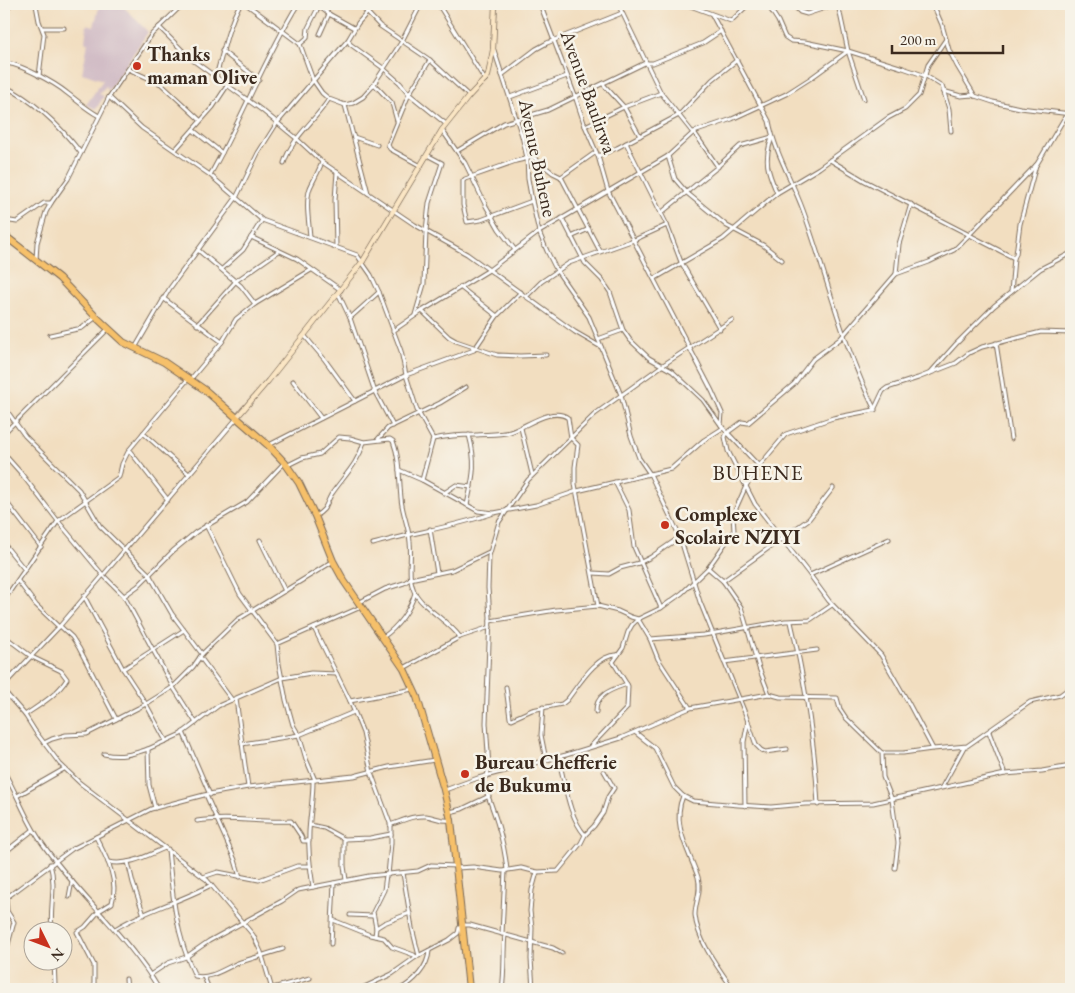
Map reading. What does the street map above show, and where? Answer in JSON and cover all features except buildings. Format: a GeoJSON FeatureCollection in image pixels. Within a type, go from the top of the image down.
{"type":"FeatureCollection","features":[{"type":"Feature","properties":{"kind":"highway"},"geometry":{"type":"LineString","coordinates":[[4,235],[67,286],[108,330],[123,342],[164,362],[190,379],[237,417],[286,464],[305,493],[333,561],[360,605],[404,669],[417,697],[436,760],[451,820],[469,989]]}},
{"type":"Feature","properties":{"kind":"main road"},"geometry":{"type":"LineString","coordinates":[[237,417],[363,261],[392,210],[446,124],[469,96],[485,81],[490,70],[493,50],[495,4]]}},
{"type":"Feature","properties":{"kind":"street"},"geometry":{"type":"LineString","coordinates":[[4,13],[11,4]]}},
{"type":"Feature","properties":{"kind":"street"},"geometry":{"type":"LineString","coordinates":[[36,4],[44,34],[39,76]]}},
{"type":"Feature","properties":{"kind":"street"},"geometry":{"type":"LineString","coordinates":[[36,261],[37,242],[41,224],[51,202],[68,179],[109,97],[152,34],[183,4]]}},
{"type":"Feature","properties":{"kind":"street"},"geometry":{"type":"LineString","coordinates":[[216,76],[231,21],[240,4]]}},
{"type":"Feature","properties":{"kind":"street"},"geometry":{"type":"LineString","coordinates":[[246,4],[300,44],[313,80],[322,93],[329,99],[345,105],[363,97],[374,84],[402,40],[421,4]]}},
{"type":"Feature","properties":{"kind":"street"},"geometry":{"type":"LineString","coordinates":[[210,175],[259,80],[282,30],[298,4]]}},
{"type":"Feature","properties":{"kind":"street"},"geometry":{"type":"LineString","coordinates":[[300,44],[307,38],[308,28],[317,4],[329,14],[354,28]]}},
{"type":"Feature","properties":{"kind":"street"},"geometry":{"type":"LineString","coordinates":[[359,4],[380,26],[430,60],[469,96]]}},
{"type":"Feature","properties":{"kind":"street"},"geometry":{"type":"LineString","coordinates":[[134,348],[163,298],[236,198],[258,153],[277,123],[348,40],[365,12],[375,4]]}},
{"type":"Feature","properties":{"kind":"street"},"geometry":{"type":"LineString","coordinates":[[438,4],[485,81]]}},
{"type":"Feature","properties":{"kind":"street","name":"Avenue Baulirwa"},"geometry":{"type":"LineString","coordinates":[[540,4],[597,154],[608,191],[721,412],[722,427]]}},
{"type":"Feature","properties":{"kind":"street"},"geometry":{"type":"LineString","coordinates":[[618,4],[661,93],[694,133],[718,167]]}},
{"type":"Feature","properties":{"kind":"street"},"geometry":{"type":"LineString","coordinates":[[685,4],[731,22],[749,4]]}},
{"type":"Feature","properties":{"kind":"street"},"geometry":{"type":"LineString","coordinates":[[767,4],[773,12],[784,38],[788,41],[805,42],[848,51],[926,76],[940,84],[949,109],[951,131]]}},
{"type":"Feature","properties":{"kind":"street"},"geometry":{"type":"LineString","coordinates":[[792,4],[802,14],[838,5],[866,4]]}},
{"type":"Feature","properties":{"kind":"street"},"geometry":{"type":"LineString","coordinates":[[933,4],[956,66],[976,96]]}},
{"type":"Feature","properties":{"kind":"street"},"geometry":{"type":"LineString","coordinates":[[838,5],[848,51],[864,99]]}},
{"type":"Feature","properties":{"kind":"street"},"geometry":{"type":"LineString","coordinates":[[502,75],[536,49],[622,13]]}},
{"type":"Feature","properties":{"kind":"street"},"geometry":{"type":"LineString","coordinates":[[320,34],[329,14]]}},
{"type":"Feature","properties":{"kind":"street"},"geometry":{"type":"LineString","coordinates":[[712,14],[769,121],[772,138],[792,184],[826,277],[844,335],[865,391],[875,410]]}},
{"type":"Feature","properties":{"kind":"street"},"geometry":{"type":"LineString","coordinates":[[159,27],[191,59],[277,123],[322,162],[392,210],[460,250],[575,332],[602,348]]}},
{"type":"Feature","properties":{"kind":"street"},"geometry":{"type":"LineString","coordinates":[[42,28],[64,28]]}},
{"type":"Feature","properties":{"kind":"street"},"geometry":{"type":"LineString","coordinates":[[457,151],[504,123],[548,110],[646,64],[703,44],[721,31]]}},
{"type":"Feature","properties":{"kind":"street"},"geometry":{"type":"LineString","coordinates":[[654,279],[723,239],[777,193],[830,160],[888,118],[905,109],[920,94],[928,66],[946,39]]}},
{"type":"Feature","properties":{"kind":"street"},"geometry":{"type":"LineString","coordinates":[[348,40],[350,44],[384,68],[409,94],[446,124]]}},
{"type":"Feature","properties":{"kind":"street","name":"Avenue Buhene"},"geometry":{"type":"LineString","coordinates":[[493,50],[518,119],[527,158],[528,179],[539,232],[557,271],[589,317],[621,395],[631,436],[640,458],[650,474],[680,537],[700,602],[748,720],[756,745],[761,750],[771,752],[787,749]]}},
{"type":"Feature","properties":{"kind":"street"},"geometry":{"type":"LineString","coordinates":[[222,51],[259,80]]}},
{"type":"Feature","properties":{"kind":"street"},"geometry":{"type":"LineString","coordinates":[[393,331],[489,270],[539,232],[668,156],[694,133],[732,119],[786,94],[848,51]]}},
{"type":"Feature","properties":{"kind":"street"},"geometry":{"type":"LineString","coordinates":[[420,166],[388,147],[409,94],[430,60]]}},
{"type":"Feature","properties":{"kind":"street"},"geometry":{"type":"LineString","coordinates":[[561,177],[597,154],[626,143],[679,114],[712,80],[737,60]]}},
{"type":"Feature","properties":{"kind":"street"},"geometry":{"type":"LineString","coordinates":[[4,63],[17,66],[39,76],[65,91],[87,110],[99,116]]}},
{"type":"Feature","properties":{"kind":"street"},"geometry":{"type":"LineString","coordinates":[[128,69],[161,84],[200,120]]}},
{"type":"Feature","properties":{"kind":"street"},"geometry":{"type":"LineString","coordinates":[[510,97],[567,76]]}},
{"type":"Feature","properties":{"kind":"street"},"geometry":{"type":"LineString","coordinates":[[603,83],[624,107],[640,136]]}},
{"type":"Feature","properties":{"kind":"street"},"geometry":{"type":"LineString","coordinates":[[374,84],[392,103],[397,122]]}},
{"type":"Feature","properties":{"kind":"street"},"geometry":{"type":"LineString","coordinates":[[4,86],[38,108],[65,132],[81,153]]}},
{"type":"Feature","properties":{"kind":"street"},"geometry":{"type":"LineString","coordinates":[[175,150],[213,107],[227,86]]}},
{"type":"Feature","properties":{"kind":"street"},"geometry":{"type":"LineString","coordinates":[[943,91],[961,96],[976,96],[1020,108],[1069,114]]}},
{"type":"Feature","properties":{"kind":"street"},"geometry":{"type":"LineString","coordinates":[[585,126],[624,107],[661,93]]}},
{"type":"Feature","properties":{"kind":"street"},"geometry":{"type":"LineString","coordinates":[[109,97],[142,128],[210,175],[262,220],[354,253],[363,261],[379,292],[401,351],[406,375],[419,414],[433,439],[422,480]]}},
{"type":"Feature","properties":{"kind":"street"},"geometry":{"type":"LineString","coordinates":[[284,163],[288,151],[296,138],[322,110],[329,99]]}},
{"type":"Feature","properties":{"kind":"street"},"geometry":{"type":"LineString","coordinates":[[345,105],[368,193]]}},
{"type":"Feature","properties":{"kind":"street"},"geometry":{"type":"LineString","coordinates":[[933,749],[880,655],[832,605],[755,504],[728,451],[725,437],[727,433],[742,422],[748,423],[794,384],[813,359],[844,335],[896,274],[929,262],[954,250],[970,235],[1037,164],[1069,114],[1071,107]]}},
{"type":"Feature","properties":{"kind":"street"},"geometry":{"type":"LineString","coordinates":[[193,130],[222,153]]}},
{"type":"Feature","properties":{"kind":"street"},"geometry":{"type":"LineString","coordinates":[[442,130],[457,151],[492,216],[514,250]]}},
{"type":"Feature","properties":{"kind":"street"},"geometry":{"type":"LineString","coordinates":[[353,136],[377,144]]}},
{"type":"Feature","properties":{"kind":"street"},"geometry":{"type":"LineString","coordinates":[[661,213],[718,167],[740,146],[772,138]]}},
{"type":"Feature","properties":{"kind":"street"},"geometry":{"type":"LineString","coordinates":[[772,138],[767,150],[766,163],[777,193]]}},
{"type":"Feature","properties":{"kind":"street"},"geometry":{"type":"LineString","coordinates":[[626,143],[667,224],[681,262],[720,329]]}},
{"type":"Feature","properties":{"kind":"street"},"geometry":{"type":"LineString","coordinates":[[415,316],[424,284],[429,203],[442,163],[427,155]]}},
{"type":"Feature","properties":{"kind":"street"},"geometry":{"type":"LineString","coordinates":[[668,156],[675,180],[686,193],[734,230],[763,245],[782,260]]}},
{"type":"Feature","properties":{"kind":"street"},"geometry":{"type":"LineString","coordinates":[[532,202],[492,216],[467,222],[463,205],[462,183],[465,179],[472,176],[533,157],[561,177],[600,251]]}},
{"type":"Feature","properties":{"kind":"street"},"geometry":{"type":"LineString","coordinates":[[830,160],[865,181],[1014,258]]}},
{"type":"Feature","properties":{"kind":"street"},"geometry":{"type":"LineString","coordinates":[[310,237],[307,206],[310,188],[318,175],[322,162]]}},
{"type":"Feature","properties":{"kind":"street"},"geometry":{"type":"LineString","coordinates":[[1012,292],[1014,258],[1020,224],[1037,164]]}},
{"type":"Feature","properties":{"kind":"street"},"geometry":{"type":"LineString","coordinates":[[336,247],[335,200],[337,171]]}},
{"type":"Feature","properties":{"kind":"street"},"geometry":{"type":"LineString","coordinates":[[4,220],[17,222],[44,203],[51,202]]}},
{"type":"Feature","properties":{"kind":"street"},"geometry":{"type":"LineString","coordinates":[[896,274],[899,244],[911,204]]}},
{"type":"Feature","properties":{"kind":"street"},"geometry":{"type":"LineString","coordinates":[[562,218],[584,263],[602,280],[610,292],[623,330],[638,349],[649,358],[663,365],[701,398],[727,433],[759,466]]}},
{"type":"Feature","properties":{"kind":"street"},"geometry":{"type":"LineString","coordinates":[[222,269],[237,257],[262,220]]}},
{"type":"Feature","properties":{"kind":"street"},"geometry":{"type":"LineString","coordinates":[[527,296],[542,282],[569,263],[634,240],[667,224]]}},
{"type":"Feature","properties":{"kind":"street"},"geometry":{"type":"LineString","coordinates":[[571,237],[589,229]]}},
{"type":"Feature","properties":{"kind":"street"},"geometry":{"type":"LineString","coordinates":[[251,237],[297,259],[340,291],[375,392],[393,426]]}},
{"type":"Feature","properties":{"kind":"street"},"geometry":{"type":"LineString","coordinates":[[198,250],[236,281],[255,304]]}},
{"type":"Feature","properties":{"kind":"street"},"geometry":{"type":"LineString","coordinates":[[197,324],[236,281],[279,251]]}},
{"type":"Feature","properties":{"kind":"street"},"geometry":{"type":"LineString","coordinates":[[929,374],[994,306],[1040,269],[1071,253]]}},
{"type":"Feature","properties":{"kind":"street"},"geometry":{"type":"LineString","coordinates":[[4,599],[58,522],[119,477],[122,464],[129,450],[222,342],[236,319],[255,304],[311,270]]}},
{"type":"Feature","properties":{"kind":"street"},"geometry":{"type":"LineString","coordinates":[[460,287],[497,316]]}},
{"type":"Feature","properties":{"kind":"street"},"geometry":{"type":"LineString","coordinates":[[350,318],[379,292]]}},
{"type":"Feature","properties":{"kind":"street"},"geometry":{"type":"LineString","coordinates":[[269,446],[406,375],[470,352],[478,347],[497,316],[521,292]]}},
{"type":"Feature","properties":{"kind":"street"},"geometry":{"type":"LineString","coordinates":[[163,298],[222,342]]}},
{"type":"Feature","properties":{"kind":"street"},"geometry":{"type":"LineString","coordinates":[[422,311],[452,340],[478,347],[497,355],[546,355]]}},
{"type":"Feature","properties":{"kind":"street"},"geometry":{"type":"LineString","coordinates":[[50,335],[82,328],[96,317]]}},
{"type":"Feature","properties":{"kind":"street"},"geometry":{"type":"LineString","coordinates":[[487,776],[489,767],[486,723],[490,627],[489,552],[499,522],[532,474],[595,414],[663,365],[732,320]]}},
{"type":"Feature","properties":{"kind":"street"},"geometry":{"type":"LineString","coordinates":[[4,433],[108,330]]}},
{"type":"Feature","properties":{"kind":"street"},"geometry":{"type":"LineString","coordinates":[[598,339],[623,330]]}},
{"type":"Feature","properties":{"kind":"street"},"geometry":{"type":"LineString","coordinates":[[875,410],[885,389],[956,363],[979,348],[1041,332],[1071,333]]}},
{"type":"Feature","properties":{"kind":"street"},"geometry":{"type":"LineString","coordinates":[[304,335],[355,401]]}},
{"type":"Feature","properties":{"kind":"street"},"geometry":{"type":"LineString","coordinates":[[996,343],[1011,439]]}},
{"type":"Feature","properties":{"kind":"street"},"geometry":{"type":"LineString","coordinates":[[293,380],[321,418]]}},
{"type":"Feature","properties":{"kind":"street"},"geometry":{"type":"LineString","coordinates":[[378,440],[385,430],[440,403],[466,387]]}},
{"type":"Feature","properties":{"kind":"street"},"geometry":{"type":"LineString","coordinates":[[4,407],[25,436],[74,485],[86,501],[100,526],[149,574],[172,614],[234,699],[248,787]]}},
{"type":"Feature","properties":{"kind":"street"},"geometry":{"type":"LineString","coordinates":[[590,747],[627,708],[627,684],[613,662],[624,644],[629,628],[638,619],[661,608],[694,582],[708,568],[734,531],[733,515],[746,486],[759,466],[789,432],[833,418],[875,410]]}},
{"type":"Feature","properties":{"kind":"street"},"geometry":{"type":"LineString","coordinates":[[433,439],[469,435],[496,435],[521,428],[546,416],[561,415],[569,420],[571,438],[578,445],[575,468],[577,491],[598,606]]}},
{"type":"Feature","properties":{"kind":"street"},"geometry":{"type":"LineString","coordinates":[[4,685],[59,627],[237,417]]}},
{"type":"Feature","properties":{"kind":"street"},"geometry":{"type":"LineString","coordinates":[[373,544],[506,510],[536,505],[577,491],[671,469],[722,427]]}},
{"type":"Feature","properties":{"kind":"street"},"geometry":{"type":"LineString","coordinates":[[521,428],[532,474]]}},
{"type":"Feature","properties":{"kind":"street"},"geometry":{"type":"LineString","coordinates":[[143,433],[189,474]]}},
{"type":"Feature","properties":{"kind":"street"},"geometry":{"type":"LineString","coordinates":[[467,506],[474,470],[474,454],[469,435]]}},
{"type":"Feature","properties":{"kind":"street"},"geometry":{"type":"LineString","coordinates":[[124,596],[138,586],[177,548],[206,525],[246,502],[286,464],[320,454],[339,437],[364,442],[390,439],[394,442],[401,498],[409,534],[410,579],[421,602],[445,620],[460,637]]}},
{"type":"Feature","properties":{"kind":"street"},"geometry":{"type":"LineString","coordinates":[[315,516],[326,508],[332,494],[360,455],[364,442]]}},
{"type":"Feature","properties":{"kind":"street"},"geometry":{"type":"LineString","coordinates":[[129,450],[168,500]]}},
{"type":"Feature","properties":{"kind":"street"},"geometry":{"type":"LineString","coordinates":[[4,454],[58,522],[102,574],[124,596],[196,723]]}},
{"type":"Feature","properties":{"kind":"street"},"geometry":{"type":"LineString","coordinates":[[399,470],[422,480],[478,511],[494,513]]}},
{"type":"Feature","properties":{"kind":"street"},"geometry":{"type":"LineString","coordinates":[[615,482],[629,510],[634,547],[639,563],[661,608]]}},
{"type":"Feature","properties":{"kind":"street"},"geometry":{"type":"LineString","coordinates":[[444,493],[456,485],[471,486]]}},
{"type":"Feature","properties":{"kind":"street"},"geometry":{"type":"LineString","coordinates":[[723,581],[809,519],[833,488]]}},
{"type":"Feature","properties":{"kind":"street"},"geometry":{"type":"LineString","coordinates":[[4,499],[41,547]]}},
{"type":"Feature","properties":{"kind":"street"},"geometry":{"type":"LineString","coordinates":[[206,525],[240,594],[277,644],[282,678],[293,725],[299,734],[314,781],[309,841],[313,887]]}},
{"type":"Feature","properties":{"kind":"street"},"geometry":{"type":"LineString","coordinates":[[430,530],[437,573]]}},
{"type":"Feature","properties":{"kind":"street"},"geometry":{"type":"LineString","coordinates":[[593,573],[609,574],[620,568],[639,563],[680,537]]}},
{"type":"Feature","properties":{"kind":"street"},"geometry":{"type":"LineString","coordinates":[[810,574],[889,539]]}},
{"type":"Feature","properties":{"kind":"street"},"geometry":{"type":"LineString","coordinates":[[260,540],[285,591]]}},
{"type":"Feature","properties":{"kind":"street"},"geometry":{"type":"LineString","coordinates":[[4,544],[25,570]]}},
{"type":"Feature","properties":{"kind":"street"},"geometry":{"type":"LineString","coordinates":[[277,644],[360,605],[385,589],[410,579],[452,570],[489,552]]}},
{"type":"Feature","properties":{"kind":"street"},"geometry":{"type":"LineString","coordinates":[[44,744],[52,739],[66,735],[87,734],[146,704],[174,686],[237,620],[333,561]]}},
{"type":"Feature","properties":{"kind":"street"},"geometry":{"type":"LineString","coordinates":[[708,568],[723,581],[741,607],[769,694]]}},
{"type":"Feature","properties":{"kind":"street"},"geometry":{"type":"LineString","coordinates":[[18,581],[36,605],[72,637],[116,719]]}},
{"type":"Feature","properties":{"kind":"street"},"geometry":{"type":"LineString","coordinates":[[383,637],[390,632],[404,615],[415,592]]}},
{"type":"Feature","properties":{"kind":"street"},"geometry":{"type":"LineString","coordinates":[[84,596],[123,669],[146,704],[166,741]]}},
{"type":"Feature","properties":{"kind":"street"},"geometry":{"type":"LineString","coordinates":[[650,639],[713,634],[810,620],[832,605]]}},
{"type":"Feature","properties":{"kind":"street"},"geometry":{"type":"LineString","coordinates":[[490,622],[556,610],[598,606],[638,619],[650,639],[658,659],[690,708]]}},
{"type":"Feature","properties":{"kind":"street"},"geometry":{"type":"LineString","coordinates":[[791,622],[813,735],[818,805]]}},
{"type":"Feature","properties":{"kind":"street"},"geometry":{"type":"LineString","coordinates":[[404,669],[460,637],[490,627]]}},
{"type":"Feature","properties":{"kind":"street"},"geometry":{"type":"LineString","coordinates":[[314,628],[350,701],[363,733],[371,772],[390,825],[391,834],[387,875],[384,890],[373,912],[376,928],[375,936]]}},
{"type":"Feature","properties":{"kind":"street"},"geometry":{"type":"LineString","coordinates":[[123,669],[184,630]]}},
{"type":"Feature","properties":{"kind":"street"},"geometry":{"type":"LineString","coordinates":[[4,636],[32,657],[61,671],[67,679],[60,689],[25,715]]}},
{"type":"Feature","properties":{"kind":"street"},"geometry":{"type":"LineString","coordinates":[[724,662],[817,650]]}},
{"type":"Feature","properties":{"kind":"street"},"geometry":{"type":"LineString","coordinates":[[506,687],[510,718],[543,707],[562,704],[590,670],[607,657],[618,655]]}},
{"type":"Feature","properties":{"kind":"street"},"geometry":{"type":"LineString","coordinates":[[104,754],[116,757],[126,756],[148,749],[183,732],[218,706],[282,678],[311,673],[337,674]]}},
{"type":"Feature","properties":{"kind":"street"},"geometry":{"type":"LineString","coordinates":[[596,712],[595,708],[599,697],[610,690],[627,684]]}},
{"type":"Feature","properties":{"kind":"street"},"geometry":{"type":"LineString","coordinates":[[882,753],[903,753],[964,747],[1030,702],[1060,695],[1071,687]]}},
{"type":"Feature","properties":{"kind":"street"},"geometry":{"type":"LineString","coordinates":[[350,701],[414,688]]}},
{"type":"Feature","properties":{"kind":"street"},"geometry":{"type":"LineString","coordinates":[[4,691],[25,715],[44,744],[64,769],[203,876],[253,935],[262,956],[271,989],[310,978]]}},
{"type":"Feature","properties":{"kind":"street"},"geometry":{"type":"LineString","coordinates":[[444,790],[636,732],[690,708],[769,694],[780,697],[837,698],[840,709],[846,718],[882,753],[884,777],[892,800],[898,846],[895,868]]}},
{"type":"Feature","properties":{"kind":"street"},"geometry":{"type":"LineString","coordinates":[[543,707],[541,735],[546,760]]}},
{"type":"Feature","properties":{"kind":"street"},"geometry":{"type":"LineString","coordinates":[[242,744],[299,734],[354,712]]}},
{"type":"Feature","properties":{"kind":"street"},"geometry":{"type":"LineString","coordinates":[[744,806],[744,742],[748,720]]}},
{"type":"Feature","properties":{"kind":"street"},"geometry":{"type":"LineString","coordinates":[[183,732],[235,860],[240,877]]}},
{"type":"Feature","properties":{"kind":"street"},"geometry":{"type":"LineString","coordinates":[[636,732],[655,748],[674,787],[683,796],[693,801],[744,806],[771,807],[873,803],[1004,774],[1042,771],[1071,766]]}},
{"type":"Feature","properties":{"kind":"street"},"geometry":{"type":"LineString","coordinates":[[988,732],[1004,774]]}},
{"type":"Feature","properties":{"kind":"street"},"geometry":{"type":"LineString","coordinates":[[942,788],[964,747]]}},
{"type":"Feature","properties":{"kind":"street"},"geometry":{"type":"LineString","coordinates":[[148,749],[149,785],[155,808]]}},
{"type":"Feature","properties":{"kind":"street"},"geometry":{"type":"LineString","coordinates":[[558,757],[572,812],[585,835]]}},
{"type":"Feature","properties":{"kind":"street"},"geometry":{"type":"LineString","coordinates":[[4,960],[14,922],[7,911],[5,897],[72,849],[129,820],[155,808],[248,787],[354,776],[389,767],[436,760]]}},
{"type":"Feature","properties":{"kind":"street"},"geometry":{"type":"LineString","coordinates":[[17,796],[64,769]]}},
{"type":"Feature","properties":{"kind":"street"},"geometry":{"type":"LineString","coordinates":[[150,974],[186,957],[209,941],[282,901],[298,890],[369,876],[418,871],[431,865],[506,870],[521,868],[537,872],[558,871],[603,813],[614,788],[604,771]]}},
{"type":"Feature","properties":{"kind":"street"},"geometry":{"type":"LineString","coordinates":[[4,772],[33,830],[55,861],[115,929],[150,974],[159,989]]}},
{"type":"Feature","properties":{"kind":"street"},"geometry":{"type":"LineString","coordinates":[[480,778],[489,796],[500,827],[506,854],[503,952],[505,970],[502,989]]}},
{"type":"Feature","properties":{"kind":"street"},"geometry":{"type":"LineString","coordinates":[[449,812],[462,809],[489,796]]}},
{"type":"Feature","properties":{"kind":"street"},"geometry":{"type":"LineString","coordinates":[[683,796],[679,810],[680,825],[684,844],[698,879],[699,897],[695,914],[698,927],[708,952],[733,989]]}},
{"type":"Feature","properties":{"kind":"street"},"geometry":{"type":"LineString","coordinates":[[390,825],[413,816],[432,817],[444,822],[451,820]]}},
{"type":"Feature","properties":{"kind":"street"},"geometry":{"type":"LineString","coordinates":[[197,821],[217,818],[277,822],[292,821],[303,841],[309,841]]}},
{"type":"Feature","properties":{"kind":"street"},"geometry":{"type":"LineString","coordinates":[[310,825],[324,828],[344,839],[370,838],[391,834]]}},
{"type":"Feature","properties":{"kind":"street"},"geometry":{"type":"LineString","coordinates":[[4,853],[33,830]]}},
{"type":"Feature","properties":{"kind":"street"},"geometry":{"type":"LineString","coordinates":[[94,989],[94,964],[77,932],[85,927],[99,911],[112,902],[114,895],[113,876],[96,837]]}},
{"type":"Feature","properties":{"kind":"street"},"geometry":{"type":"LineString","coordinates":[[344,839],[346,880]]}},
{"type":"Feature","properties":{"kind":"street"},"geometry":{"type":"LineString","coordinates":[[108,862],[118,864],[128,862],[167,849]]}},
{"type":"Feature","properties":{"kind":"street"},"geometry":{"type":"LineString","coordinates":[[167,849],[174,903],[186,957],[195,976],[204,977],[243,961],[283,949]]}},
{"type":"Feature","properties":{"kind":"street"},"geometry":{"type":"LineString","coordinates":[[128,862],[144,915]]}},
{"type":"Feature","properties":{"kind":"street"},"geometry":{"type":"LineString","coordinates":[[50,864],[53,871],[51,920]]}},
{"type":"Feature","properties":{"kind":"street"},"geometry":{"type":"LineString","coordinates":[[203,876],[218,872],[240,877],[263,879],[297,866],[310,866]]}},
{"type":"Feature","properties":{"kind":"street"},"geometry":{"type":"LineString","coordinates":[[533,989],[530,911],[532,890],[537,872]]}},
{"type":"Feature","properties":{"kind":"street"},"geometry":{"type":"LineString","coordinates":[[404,873],[418,956]]}},
{"type":"Feature","properties":{"kind":"street"},"geometry":{"type":"LineString","coordinates":[[69,897],[72,880]]}},
{"type":"Feature","properties":{"kind":"street"},"geometry":{"type":"LineString","coordinates":[[331,944],[334,883]]}},
{"type":"Feature","properties":{"kind":"street"},"geometry":{"type":"LineString","coordinates":[[115,929],[131,920],[174,903],[211,885]]}},
{"type":"Feature","properties":{"kind":"street"},"geometry":{"type":"LineString","coordinates":[[376,928],[410,913]]}},
{"type":"Feature","properties":{"kind":"street"},"geometry":{"type":"LineString","coordinates":[[350,915],[373,916]]}},
{"type":"Feature","properties":{"kind":"street"},"geometry":{"type":"LineString","coordinates":[[333,920],[384,938],[392,947],[418,956]]}},
{"type":"Feature","properties":{"kind":"street"},"geometry":{"type":"LineString","coordinates":[[360,989],[392,974],[418,956],[449,940],[458,933],[459,928],[463,925],[470,925],[504,934],[562,953]]}},
{"type":"Feature","properties":{"kind":"street"},"geometry":{"type":"LineString","coordinates":[[400,989],[419,974],[429,958],[429,951]]}},
{"type":"Feature","properties":{"kind":"street"},"geometry":{"type":"LineString","coordinates":[[54,970],[56,989]]}},
{"type":"Feature","properties":{"kind":"street"},"geometry":{"type":"LineString","coordinates":[[204,977],[209,989]]}},
{"type":"Feature","properties":{"kind":"street"},"geometry":{"type":"LineString","coordinates":[[126,979],[127,989]]}},
{"type":"Feature","properties":{"kind":"street"},"geometry":{"type":"LineString","coordinates":[[45,989],[55,985]]}},
{"type":"Feature","properties":{"kind":"shaded area"},"geometry":{"type":"Polygon","coordinates":[[[100,4],[121,4],[148,32],[108,91],[106,86],[99,94],[104,96],[96,109],[86,105],[103,80],[82,73],[88,43],[85,42],[87,24],[94,26],[100,4]]]}},
{"type":"Feature","properties":{"kind":"place","name":"Thanks maman Olive"},"geometry":{"type":"Point","coordinates":[137,66]}},
{"type":"Feature","properties":{"kind":"place","name":"Complexe Scolaire NZIYI"},"geometry":{"type":"Point","coordinates":[665,525]}},
{"type":"Feature","properties":{"kind":"place","name":"Bureau Chefferie de Bukumu"},"geometry":{"type":"Point","coordinates":[465,774]}},
{"type":"Feature","properties":{"kind":"district","name":"BUHENE"},"geometry":{"type":"Point","coordinates":[758,472]}}]}
